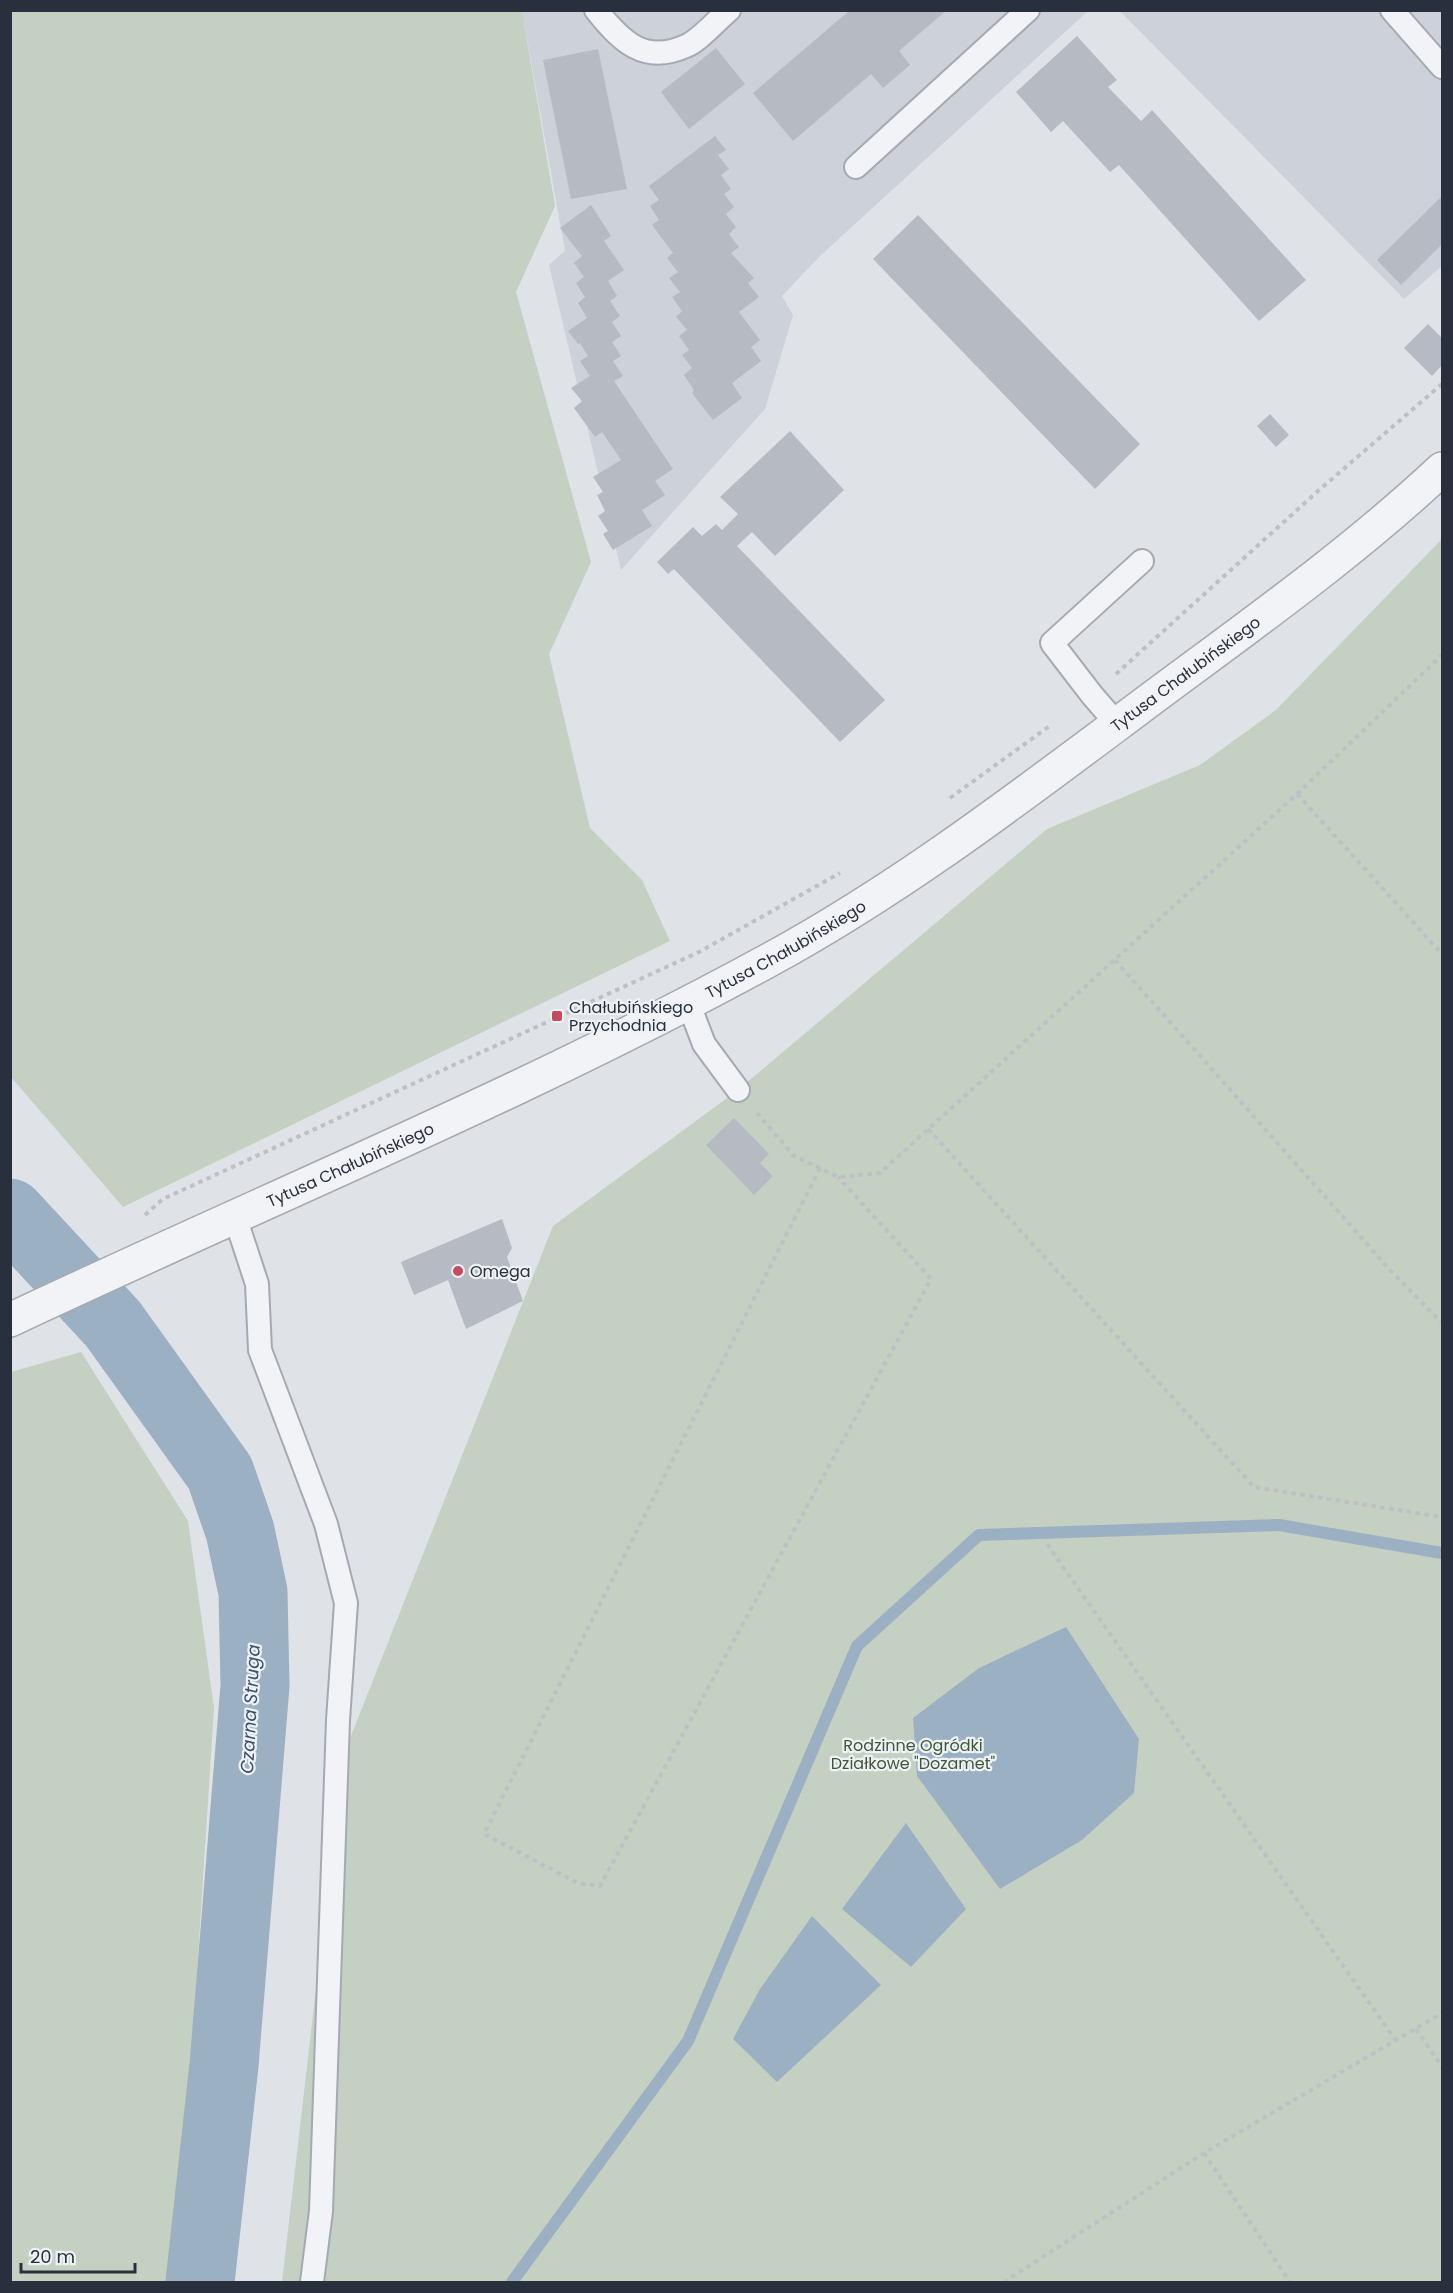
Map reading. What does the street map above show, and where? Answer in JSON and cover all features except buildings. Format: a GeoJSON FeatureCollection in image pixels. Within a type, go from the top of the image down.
{"type":"FeatureCollection","features":[{"type":"Feature","properties":{"kind":"street","name":"Tytusa Chałubińskiego"},"geometry":{"type":"LineString","coordinates":[[13,1318],[520,1087],[772,959],[874,897],[1016,801],[1328,567],[1406,503],[1443,469]]}},
{"type":"Feature","properties":{"kind":"lane"},"geometry":{"type":"LineString","coordinates":[[596,10],[618,37],[638,50],[661,53],[687,46],[729,10]]}},
{"type":"Feature","properties":{"kind":"lane"},"geometry":{"type":"LineString","coordinates":[[856,167],[1028,10]]}},
{"type":"Feature","properties":{"kind":"lane"},"geometry":{"type":"LineString","coordinates":[[1392,10],[1443,67]]}},
{"type":"Feature","properties":{"kind":"lane"},"geometry":{"type":"LineString","coordinates":[[1117,724],[1052,644],[1142,561]]}},
{"type":"Feature","properties":{"kind":"lane"},"geometry":{"type":"LineString","coordinates":[[688,1002],[704,1044],[738,1090]]}},
{"type":"Feature","properties":{"kind":"lane"},"geometry":{"type":"LineString","coordinates":[[235,1217],[257,1284],[260,1350],[326,1524],[346,1603],[338,1720],[321,2211],[312,2283]]}},
{"type":"Feature","properties":{"kind":"path"},"geometry":{"type":"LineString","coordinates":[[949,799],[1092,695],[1318,491],[1443,384]]}},
{"type":"Feature","properties":{"kind":"path"},"geometry":{"type":"LineString","coordinates":[[838,1177],[880,1173],[1297,794],[1443,655]]}},
{"type":"Feature","properties":{"kind":"path"},"geometry":{"type":"LineString","coordinates":[[1297,794],[1443,954]]}},
{"type":"Feature","properties":{"kind":"path"},"geometry":{"type":"LineString","coordinates":[[141,1219],[163,1199],[699,952],[842,872]]}},
{"type":"Feature","properties":{"kind":"path"},"geometry":{"type":"LineString","coordinates":[[1114,960],[1390,1270],[1443,1323]]}},
{"type":"Feature","properties":{"kind":"path"},"geometry":{"type":"LineString","coordinates":[[738,1090],[793,1155],[820,1168],[838,1177],[931,1279],[600,1886],[578,1883],[484,1834],[820,1168]]}},
{"type":"Feature","properties":{"kind":"path"},"geometry":{"type":"LineString","coordinates":[[928,1129],[1254,1486],[1443,1517]]}},
{"type":"Feature","properties":{"kind":"path"},"geometry":{"type":"LineString","coordinates":[[1047,1544],[1395,2041]]}},
{"type":"Feature","properties":{"kind":"path"},"geometry":{"type":"LineString","coordinates":[[1004,2283],[1204,2153],[1443,2013]]}},
{"type":"Feature","properties":{"kind":"path"},"geometry":{"type":"LineString","coordinates":[[1416,2029],[1443,2067]]}},
{"type":"Feature","properties":{"kind":"path"},"geometry":{"type":"LineString","coordinates":[[1204,2153],[1290,2283]]}},
{"type":"Feature","properties":{"kind":"shaded area"},"geometry":{"type":"Polygon","coordinates":[[[522,11],[1088,11],[821,255],[782,296],[793,315],[765,409],[621,570],[549,265],[565,251],[522,11]]]}},
{"type":"Feature","properties":{"kind":"shaded area"},"geometry":{"type":"Polygon","coordinates":[[[1120,11],[1442,11],[1442,266],[1404,299],[1120,11]]]}},
{"type":"Feature","properties":{"kind":"green space"},"geometry":{"type":"Polygon","coordinates":[[[10,11],[522,11],[555,206],[516,292],[591,562],[549,654],[590,828],[642,880],[670,941],[123,1207],[11,1077],[10,11]]]}},
{"type":"Feature","properties":{"kind":"green space","name":"Rodzinne Ogródki Działkowe \"Dozamet\""},"geometry":{"type":"Polygon","coordinates":[[[1442,539],[1442,2282],[282,2282],[343,1756],[553,1226],[738,1090],[1047,829],[1200,765],[1276,710],[1442,539]]]}},
{"type":"Feature","properties":{"kind":"green space"},"geometry":{"type":"Polygon","coordinates":[[[81,1352],[188,1521],[214,1708],[177,2282],[11,2282],[11,1372],[81,1352]]]}},
{"type":"Feature","properties":{"kind":"water"},"geometry":{"type":"Polygon","coordinates":[[[1066,1627],[1139,1739],[1134,1793],[1082,1840],[1000,1889],[917,1776],[913,1718],[979,1668],[1066,1627]]]}},
{"type":"Feature","properties":{"kind":"water"},"geometry":{"type":"Polygon","coordinates":[[[906,1823],[966,1909],[911,1967],[842,1909],[906,1823]]]}},
{"type":"Feature","properties":{"kind":"water"},"geometry":{"type":"Polygon","coordinates":[[[812,1916],[881,1985],[777,2082],[733,2039],[760,1989],[812,1916]]]}},
{"type":"Feature","properties":{"kind":"waterway","name":"Czarna Struga"},"geometry":{"type":"LineString","coordinates":[[10,1213],[113,1324],[220,1473],[240,1531],[253,1592],[255,1686],[224,2065],[200,2282]]}},
{"type":"Feature","properties":{"kind":"waterway"},"geometry":{"type":"LineString","coordinates":[[512,2282],[688,2041],[857,1646],[979,1535],[1279,1525],[1442,1553]]}},
{"type":"Feature","properties":{"kind":"place","name":"Chałubińskiego Przychodnia"},"geometry":{"type":"Point","coordinates":[557,1016]}},
{"type":"Feature","properties":{"kind":"place","name":"Omega"},"geometry":{"type":"Point","coordinates":[458,1271]}}]}
